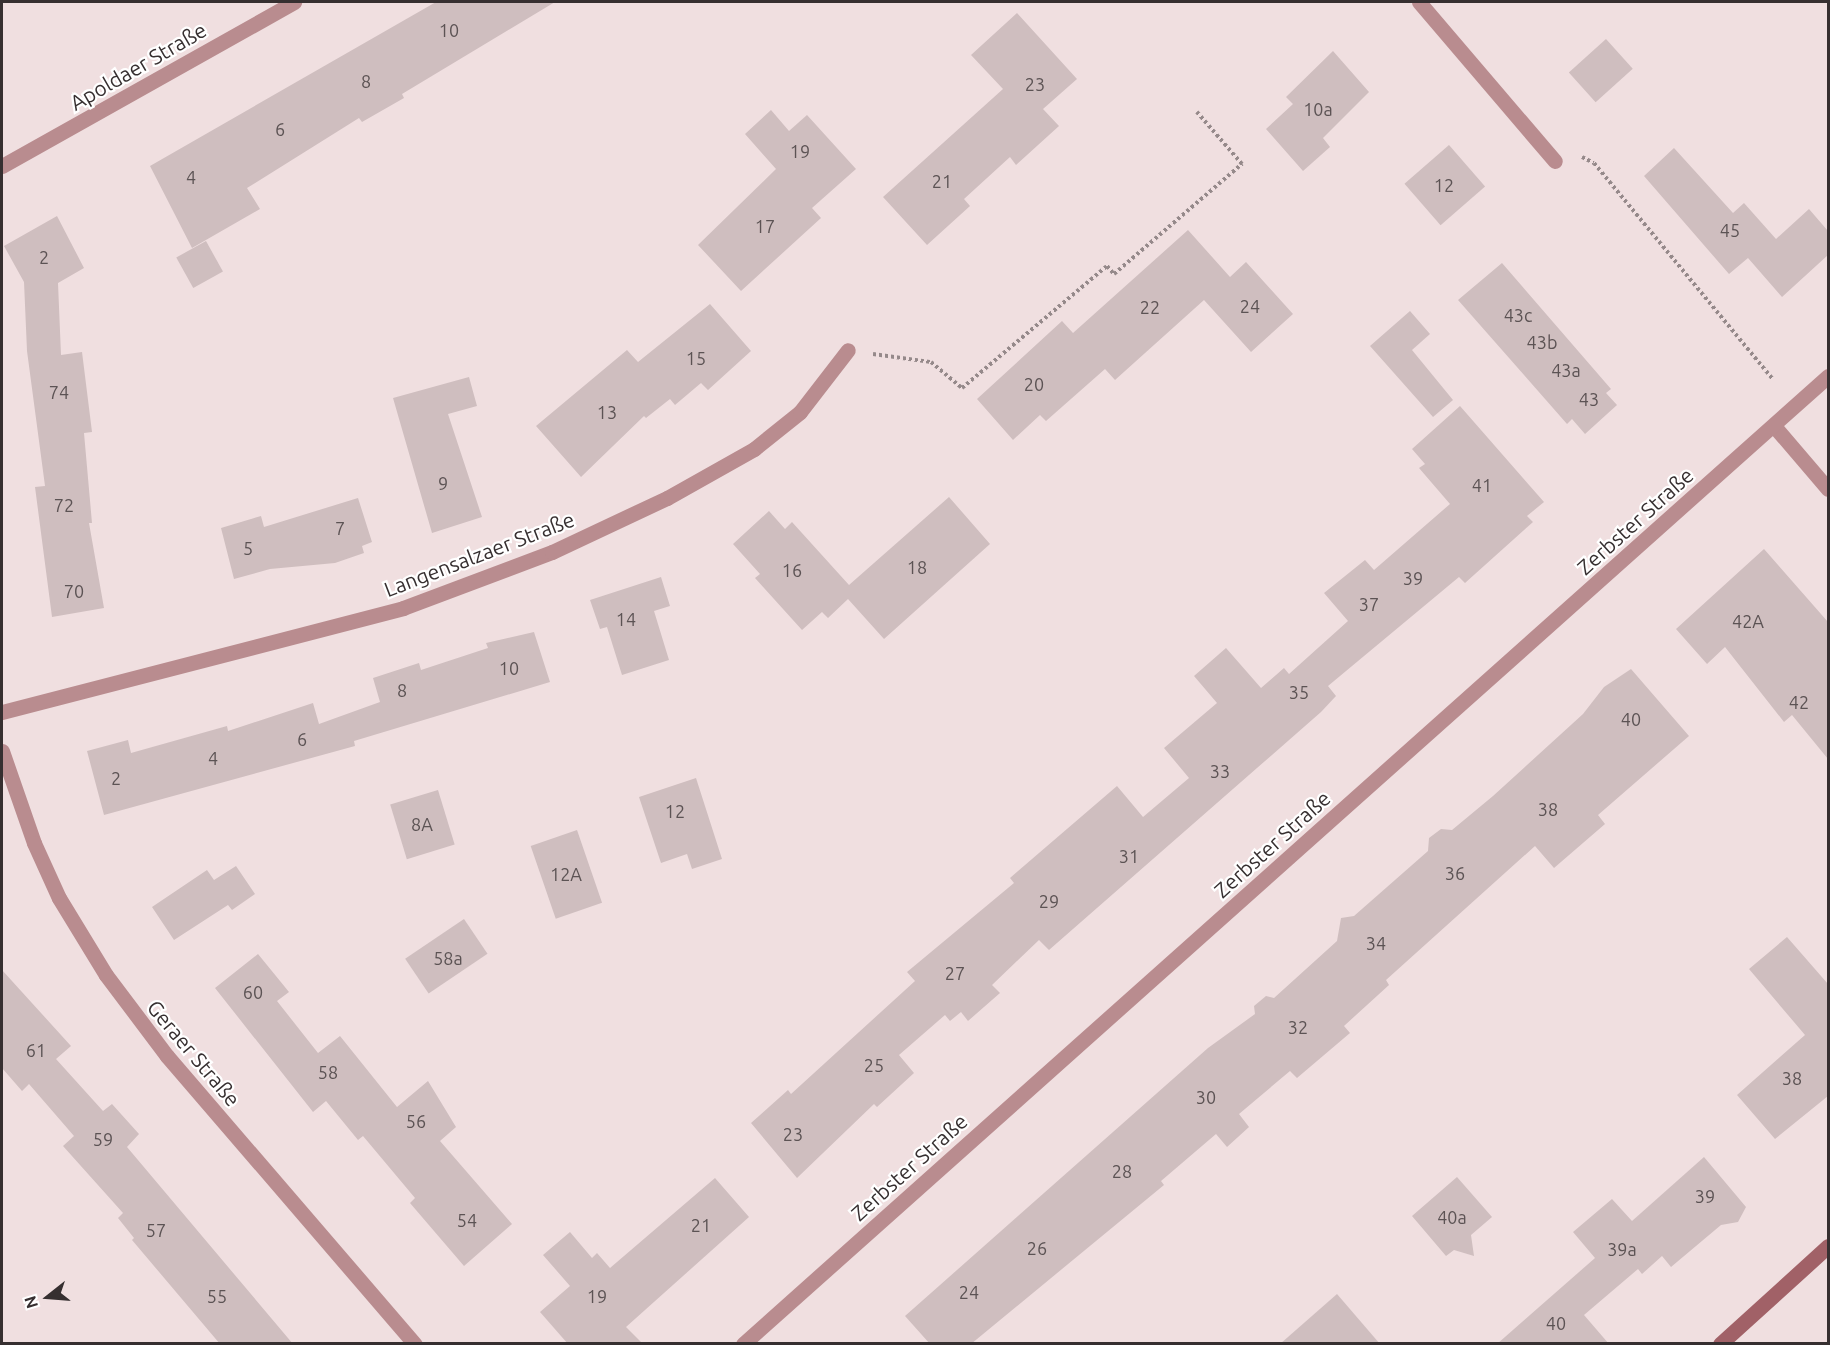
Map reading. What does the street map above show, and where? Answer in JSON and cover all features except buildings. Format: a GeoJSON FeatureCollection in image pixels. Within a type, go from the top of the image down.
{"type":"FeatureCollection","features":[{"type":"Feature","properties":{"kind":"street","name":"Apoldaer Straße"},"geometry":{"type":"LineString","coordinates":[[2,166],[294,2]]}},
{"type":"Feature","properties":{"kind":"street"},"geometry":{"type":"LineString","coordinates":[[1419,2],[1555,161]]}},
{"type":"Feature","properties":{"kind":"street","name":"Langensalzaer Straße"},"geometry":{"type":"LineString","coordinates":[[2,712],[403,608],[552,552],[667,498],[754,449],[800,412],[848,350]]}},
{"type":"Feature","properties":{"kind":"street","name":"Zerbster Straße"},"geometry":{"type":"LineString","coordinates":[[743,1344],[1828,376]]}},
{"type":"Feature","properties":{"kind":"street"},"geometry":{"type":"LineString","coordinates":[[1774,426],[1828,489]]}},
{"type":"Feature","properties":{"kind":"street","name":"Geraer Straße"},"geometry":{"type":"LineString","coordinates":[[2,751],[34,843],[59,898],[106,975],[167,1056],[415,1344]]}},
{"type":"Feature","properties":{"kind":"street"},"geometry":{"type":"LineString","coordinates":[[1720,1344],[1828,1246]]}},
{"type":"Feature","properties":{"kind":"path"},"geometry":{"type":"LineString","coordinates":[[848,350],[931,362],[962,388],[1107,266],[1114,274],[1242,164],[1197,112]]}},
{"type":"Feature","properties":{"kind":"path"},"geometry":{"type":"LineString","coordinates":[[1581,157],[1594,163],[1773,379]]}}]}
